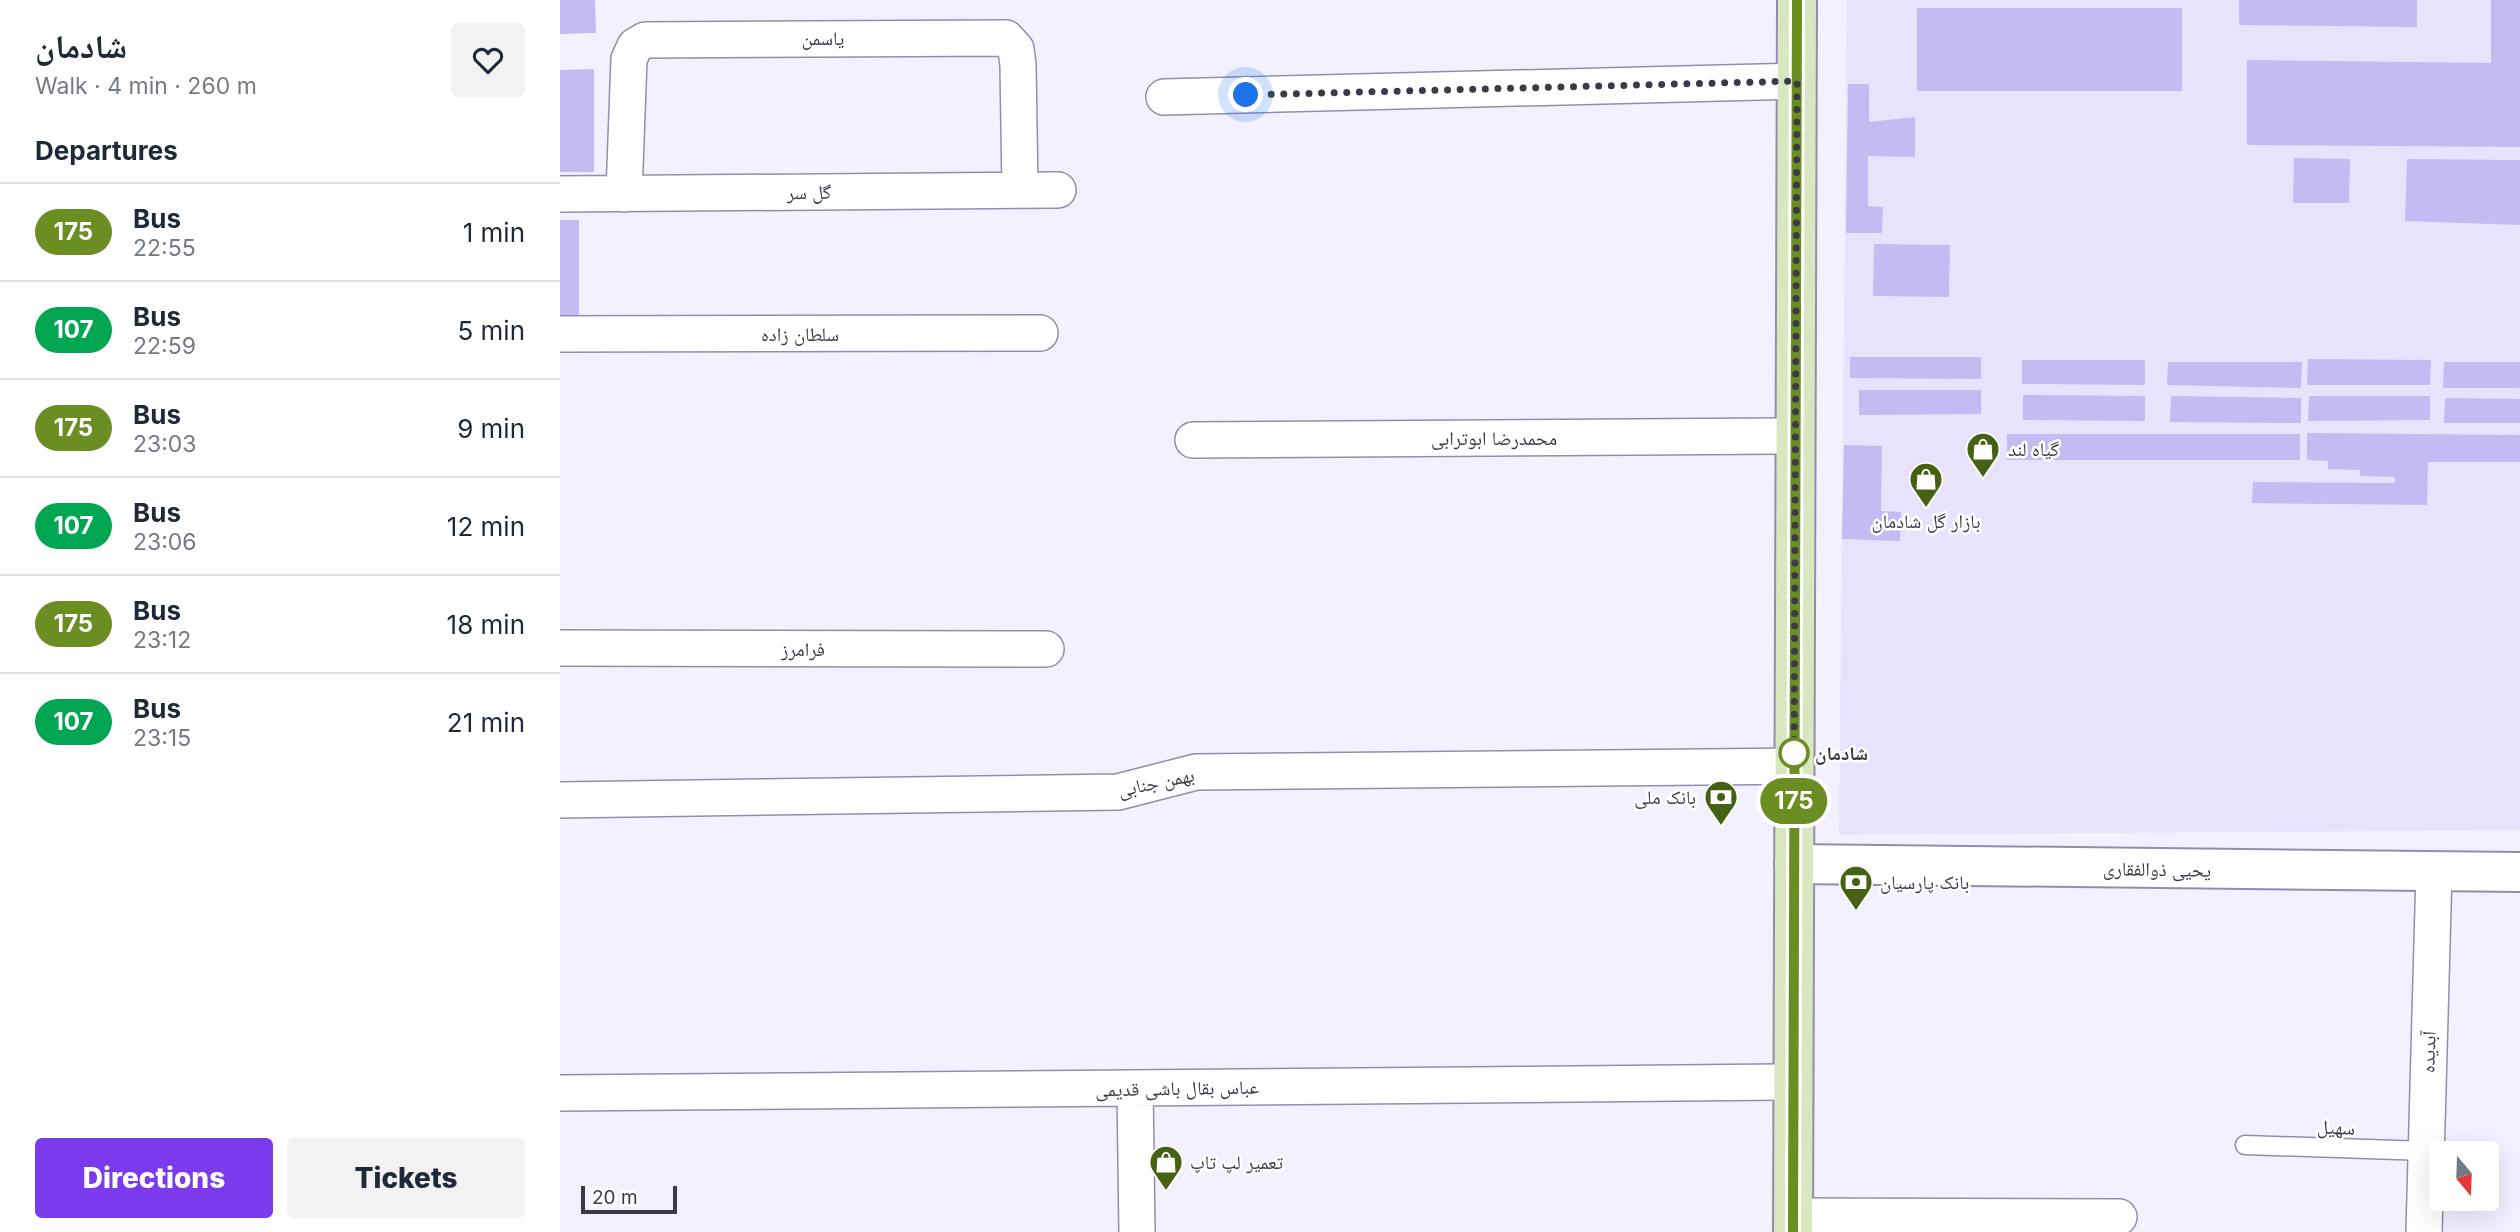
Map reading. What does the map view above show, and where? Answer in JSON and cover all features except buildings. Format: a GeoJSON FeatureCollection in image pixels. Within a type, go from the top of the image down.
{"type":"FeatureCollection","features":[{"type":"Feature","properties":{"kind":"main road"},"geometry":{"type":"LineString","coordinates":[[1793,1224],[1797,0]]}},
{"type":"Feature","properties":{"kind":"street","name":"یاسمن"},"geometry":{"type":"LineString","coordinates":[[624,194],[629,59],[635,46],[645,40],[658,39],[1006,38],[1016,49],[1018,65],[1020,190]]}},
{"type":"Feature","properties":{"kind":"street"},"geometry":{"type":"LineString","coordinates":[[1164,97],[1797,81]]}},
{"type":"Feature","properties":{"kind":"street","name":"گل سر"},"geometry":{"type":"LineString","coordinates":[[560,194],[1058,190]]}},
{"type":"Feature","properties":{"kind":"street","name":"سلطان زاده"},"geometry":{"type":"LineString","coordinates":[[560,334],[1040,333]]}},
{"type":"Feature","properties":{"kind":"street","name":"محمدرضا ابوترابی"},"geometry":{"type":"LineString","coordinates":[[1193,440],[1795,436]]}},
{"type":"Feature","properties":{"kind":"street","name":"فرامرز"},"geometry":{"type":"LineString","coordinates":[[560,648],[1046,649]]}},
{"type":"Feature","properties":{"kind":"street","name":"بهمن جنابی"},"geometry":{"type":"LineString","coordinates":[[560,800],[1118,792],[1196,772],[1794,766]]}},
{"type":"Feature","properties":{"kind":"street","name":"یحیی ذوالفقاری"},"geometry":{"type":"LineString","coordinates":[[1794,864],[2520,872]]}},
{"type":"Feature","properties":{"kind":"street","name":"آبدیده"},"geometry":{"type":"LineString","coordinates":[[2424,1232],[2434,872]]}},
{"type":"Feature","properties":{"kind":"street","name":"عباس بقال باشی قدیمی"},"geometry":{"type":"LineString","coordinates":[[560,1093],[1793,1082]]}},
{"type":"Feature","properties":{"kind":"street"},"geometry":{"type":"LineString","coordinates":[[1135,1088],[1137,1232]]}},
{"type":"Feature","properties":{"kind":"street"},"geometry":{"type":"LineString","coordinates":[[1793,1224],[2119,1217]]}},
{"type":"Feature","properties":{"kind":"lane","name":"سهیل"},"geometry":{"type":"LineString","coordinates":[[2245,1145],[2426,1151]]}},
{"type":"Feature","properties":{"kind":"shaded area"},"geometry":{"type":"Polygon","coordinates":[[[1847,0],[2520,0],[2520,830],[1839,835],[1847,0]]]}},
{"type":"Feature","properties":{"kind":"bus line","name":"175"},"geometry":{"type":"LineString","coordinates":[[1793,1232],[1797,0]]}},
{"type":"Feature","properties":{"kind":"place","name":"گیاه لند"},"geometry":{"type":"Point","coordinates":[1983,479]}},
{"type":"Feature","properties":{"kind":"place","name":"بازار گل شادمان"},"geometry":{"type":"Point","coordinates":[1926,509]}},
{"type":"Feature","properties":{"kind":"place","name":"شادمان"},"geometry":{"type":"Point","coordinates":[1794,753]}},
{"type":"Feature","properties":{"kind":"place","name":"بانک ملی"},"geometry":{"type":"Point","coordinates":[1721,827]}},
{"type":"Feature","properties":{"kind":"place","name":"بانک پارسیان"},"geometry":{"type":"Point","coordinates":[1856,912]}},
{"type":"Feature","properties":{"kind":"place","name":"تعمیر لپ تاپ"},"geometry":{"type":"Point","coordinates":[1166,1192]}},
{"type":"Feature","properties":{"kind":"route"},"geometry":{"type":"LineString","coordinates":[[1246,95],[1797,81],[1794,766],[1794,753]]}}]}
